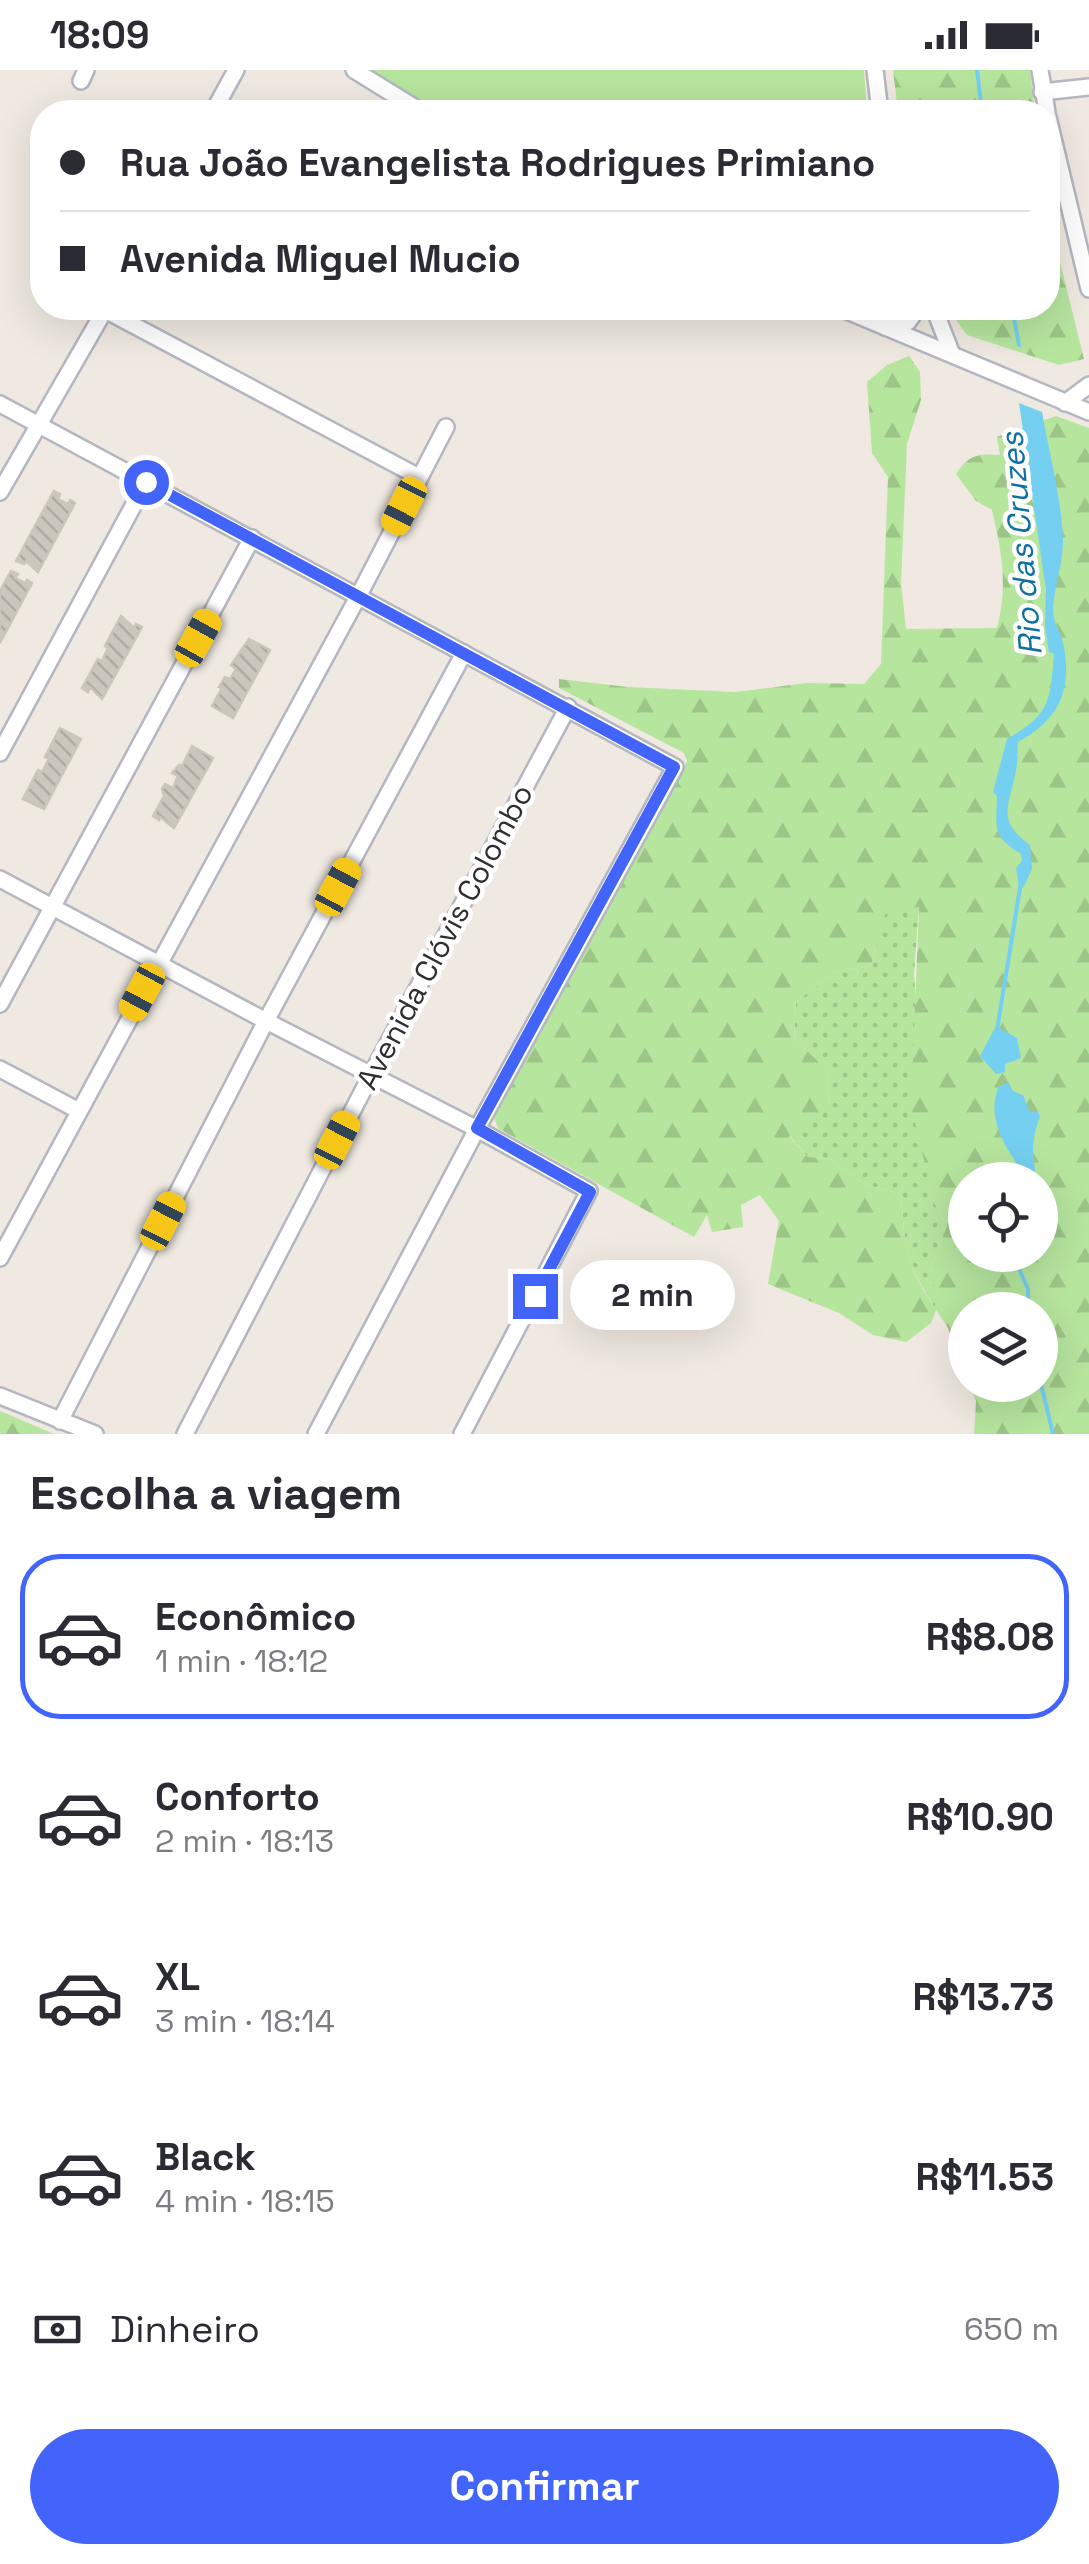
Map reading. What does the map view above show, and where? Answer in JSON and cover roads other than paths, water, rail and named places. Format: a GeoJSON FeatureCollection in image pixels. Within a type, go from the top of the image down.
{"type":"FeatureCollection","features":[{"type":"Feature","properties":{"kind":"street"},"geometry":{"type":"LineString","coordinates":[[220,100],[236,70]]}},
{"type":"Feature","properties":{"kind":"street"},"geometry":{"type":"LineString","coordinates":[[354,70],[403,100]]}},
{"type":"Feature","properties":{"kind":"street"},"geometry":{"type":"LineString","coordinates":[[876,70],[879,100]]}},
{"type":"Feature","properties":{"kind":"street"},"geometry":{"type":"LineString","coordinates":[[1040,70],[1044,100]]}},
{"type":"Feature","properties":{"kind":"street"},"geometry":{"type":"LineString","coordinates":[[1042,92],[1089,87]]}},
{"type":"Feature","properties":{"kind":"street"},"geometry":{"type":"LineString","coordinates":[[1060,169],[1089,288]]}},
{"type":"Feature","properties":{"kind":"street"},"geometry":{"type":"LineString","coordinates":[[0,492],[99,320]]}},
{"type":"Feature","properties":{"kind":"street"},"geometry":{"type":"LineString","coordinates":[[126,320],[419,477]]}},
{"type":"Feature","properties":{"kind":"street"},"geometry":{"type":"LineString","coordinates":[[868,320],[1089,412]]}},
{"type":"Feature","properties":{"kind":"street"},"geometry":{"type":"LineString","coordinates":[[884,327],[909,320]]}},
{"type":"Feature","properties":{"kind":"street"},"geometry":{"type":"LineString","coordinates":[[939,320],[951,352]]}},
{"type":"Feature","properties":{"kind":"street"},"geometry":{"type":"LineString","coordinates":[[1060,401],[1089,385]]}},
{"type":"Feature","properties":{"kind":"street"},"geometry":{"type":"LineString","coordinates":[[0,404],[674,767],[316,1434]]}},
{"type":"Feature","properties":{"kind":"street"},"geometry":{"type":"LineString","coordinates":[[0,1258],[446,428]]}},
{"type":"Feature","properties":{"kind":"street"},"geometry":{"type":"LineString","coordinates":[[0,753],[146,482]]}},
{"type":"Feature","properties":{"kind":"street"},"geometry":{"type":"LineString","coordinates":[[0,1004],[252,538]]}},
{"type":"Feature","properties":{"kind":"street"},"geometry":{"type":"LineString","coordinates":[[60,1421],[266,1021],[464,653]]}},
{"type":"Feature","properties":{"kind":"street","name":"Avenida Clóvis Colombo"},"geometry":{"type":"LineString","coordinates":[[185,1434],[370,1074],[568,707]]}},
{"type":"Feature","properties":{"kind":"street"},"geometry":{"type":"LineString","coordinates":[[0,879],[477,1128],[590,1192],[462,1434]]}},
{"type":"Feature","properties":{"kind":"street"},"geometry":{"type":"LineString","coordinates":[[0,1069],[79,1111]]}},
{"type":"Feature","properties":{"kind":"street"},"geometry":{"type":"LineString","coordinates":[[0,1396],[95,1434]]}},
{"type":"Feature","properties":{"kind":"water"},"geometry":{"type":"Polygon","coordinates":[[[1019,403],[1042,412],[1058,493],[1063,541],[1053,610],[1066,663],[1059,704],[1043,725],[1018,742],[1008,813],[1013,829],[1030,845],[1032,869],[1023,888],[1019,886],[1016,868],[1022,861],[1021,854],[1000,836],[997,796],[993,792],[1007,739],[1032,722],[1045,706],[1054,654],[1049,652],[1045,627],[1046,590],[1019,403]]]}},
{"type":"Feature","properties":{"kind":"water"},"geometry":{"type":"Polygon","coordinates":[[[996,1026],[1017,1038],[1021,1058],[1005,1064],[1005,1072],[996,1074],[980,1056],[996,1026]]]}},
{"type":"Feature","properties":{"kind":"water"},"geometry":{"type":"Polygon","coordinates":[[[1008,1083],[1013,1091],[1023,1095],[1030,1112],[1038,1111],[1034,1162],[1016,1162],[1002,1139],[994,1108],[999,1086],[1008,1083]]]}},
{"type":"Feature","properties":{"kind":"waterway","name":"Rio das Cruzes"},"geometry":{"type":"LineString","coordinates":[[977,70],[981,100]]}},
{"type":"Feature","properties":{"kind":"waterway","name":"Rio das Cruzes"},"geometry":{"type":"LineString","coordinates":[[1014,320],[1019,345]]}},
{"type":"Feature","properties":{"kind":"waterway","name":"Rio das Cruzes"},"geometry":{"type":"LineString","coordinates":[[997,1030],[1021,882]]}},
{"type":"Feature","properties":{"kind":"waterway","name":"Rio das Cruzes"},"geometry":{"type":"LineString","coordinates":[[1020,1272],[1028,1292]]}},
{"type":"Feature","properties":{"kind":"waterway","name":"Rio das Cruzes"},"geometry":{"type":"LineString","coordinates":[[1045,1402],[1053,1434]]}}]}
